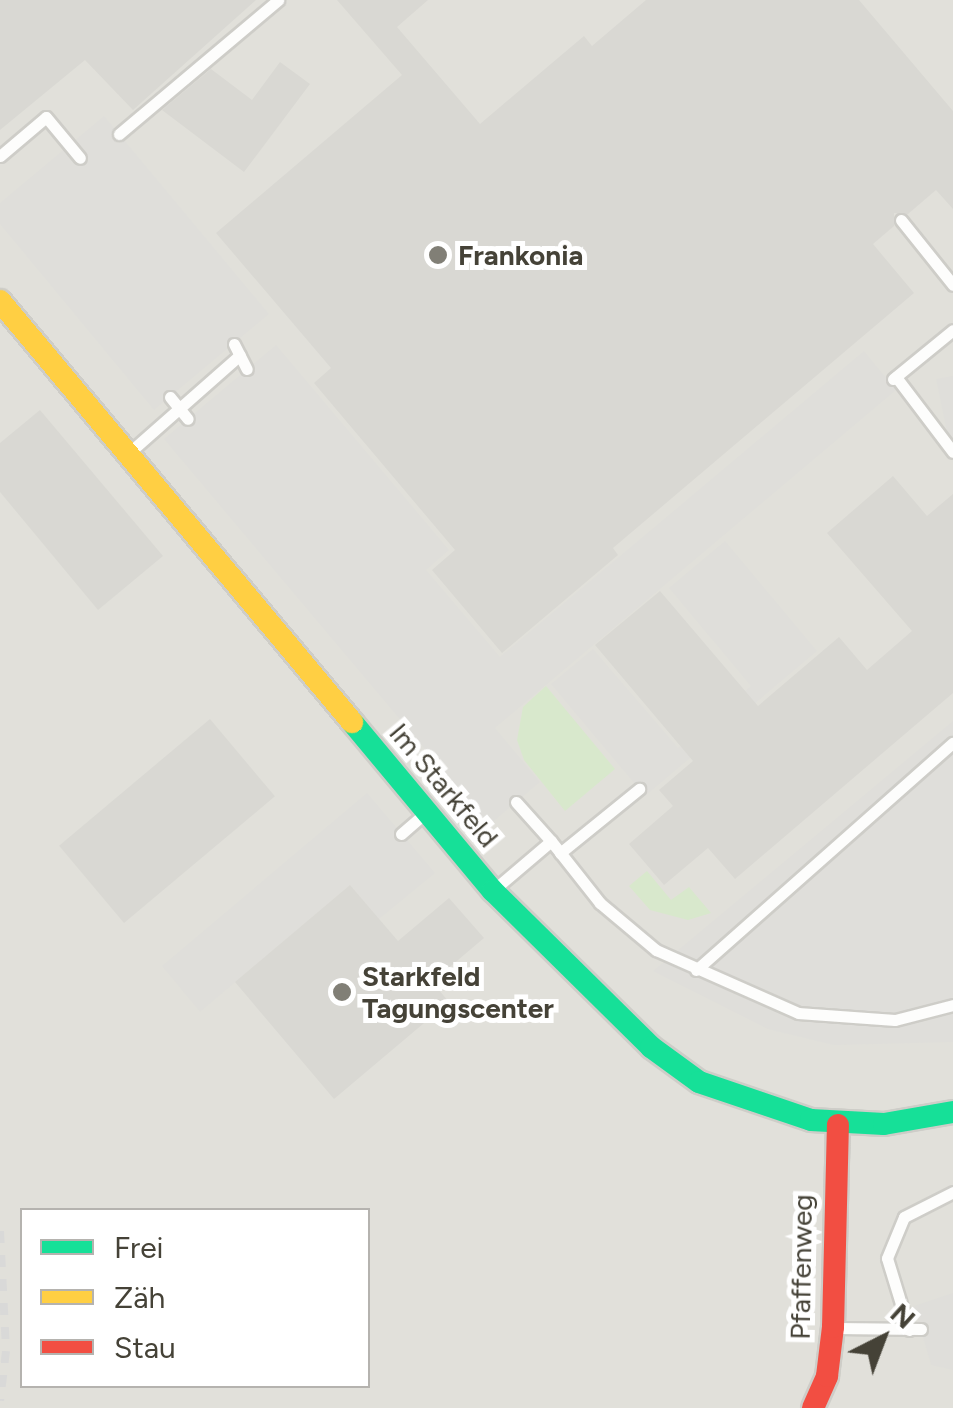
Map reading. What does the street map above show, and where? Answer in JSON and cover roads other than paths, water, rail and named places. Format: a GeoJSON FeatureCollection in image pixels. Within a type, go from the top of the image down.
{"type":"FeatureCollection","features":[{"type":"Feature","properties":{"kind":"main road","name":"Im Starkfeld"},"geometry":{"type":"LineString","coordinates":[[0,301],[493,890],[609,1010],[689,1076],[773,1110],[838,1125],[953,1112]]}},
{"type":"Feature","properties":{"kind":"main road","name":"Pfaffenweg"},"geometry":{"type":"LineString","coordinates":[[814,1408],[827,1376],[833,1327],[838,1125]]}},
{"type":"Feature","properties":{"kind":"lane"},"geometry":{"type":"LineString","coordinates":[[119,134],[278,0]]}},
{"type":"Feature","properties":{"kind":"lane"},"geometry":{"type":"LineString","coordinates":[[0,156],[46,117],[80,158]]}},
{"type":"Feature","properties":{"kind":"lane"},"geometry":{"type":"LineString","coordinates":[[901,220],[953,285]]}},
{"type":"Feature","properties":{"kind":"lane"},"geometry":{"type":"LineString","coordinates":[[953,330],[893,380],[953,452]]}},
{"type":"Feature","properties":{"kind":"lane"},"geometry":{"type":"LineString","coordinates":[[128,454],[184,413],[237,349],[247,369]]}},
{"type":"Feature","properties":{"kind":"lane"},"geometry":{"type":"LineString","coordinates":[[170,397],[184,413]]}},
{"type":"Feature","properties":{"kind":"lane"},"geometry":{"type":"LineString","coordinates":[[696,970],[953,743]]}},
{"type":"Feature","properties":{"kind":"lane"},"geometry":{"type":"LineString","coordinates":[[560,853],[639,789]]}},
{"type":"Feature","properties":{"kind":"lane"},"geometry":{"type":"LineString","coordinates":[[516,802],[625,928],[696,970],[798,1013],[848,1020],[895,1020],[953,1005]]}},
{"type":"Feature","properties":{"kind":"lane"},"geometry":{"type":"LineString","coordinates":[[401,834],[427,812]]}},
{"type":"Feature","properties":{"kind":"lane"},"geometry":{"type":"LineString","coordinates":[[493,890],[551,842]]}},
{"type":"Feature","properties":{"kind":"lane"},"geometry":{"type":"LineString","coordinates":[[833,1327],[915,1329],[886,1258],[904,1218],[953,1192]]}},
{"type":"Feature","properties":{"kind":"railway"},"geometry":{"type":"LineString","coordinates":[[0,1231],[6,1351],[0,1401]]}},
{"type":"Feature","properties":{"kind":"place","name":"Frankonia"},"geometry":{"type":"Point","coordinates":[438,255]}},
{"type":"Feature","properties":{"kind":"place","name":"Starkfeld Tagungscenter"},"geometry":{"type":"Point","coordinates":[342,992]}}]}
